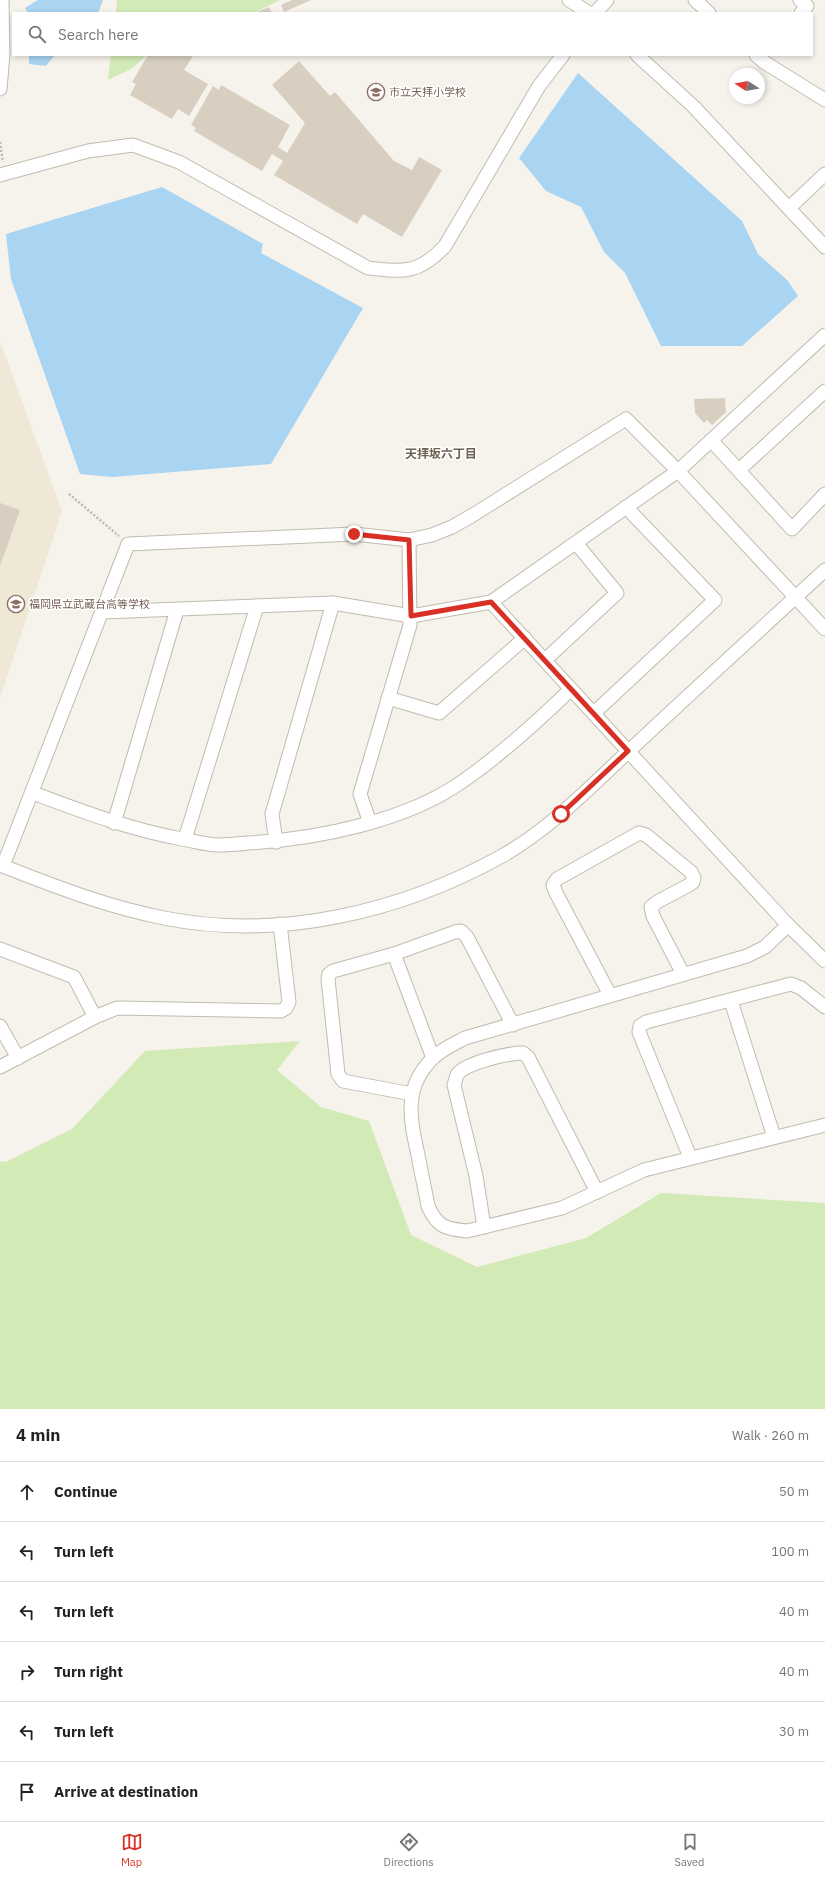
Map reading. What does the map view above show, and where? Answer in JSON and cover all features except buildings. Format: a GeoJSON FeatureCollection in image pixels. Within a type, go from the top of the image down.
{"type":"FeatureCollection","features":[{"type":"Feature","properties":{"kind":"street"},"geometry":{"type":"LineString","coordinates":[[0,89],[3,54],[2,0]]}},
{"type":"Feature","properties":{"kind":"street"},"geometry":{"type":"LineString","coordinates":[[569,0],[587,12]]}},
{"type":"Feature","properties":{"kind":"street"},"geometry":{"type":"LineString","coordinates":[[596,12],[607,0]]}},
{"type":"Feature","properties":{"kind":"street"},"geometry":{"type":"LineString","coordinates":[[695,0],[708,12]]}},
{"type":"Feature","properties":{"kind":"street"},"geometry":{"type":"LineString","coordinates":[[800,0],[807,6],[802,12]]}},
{"type":"Feature","properties":{"kind":"street"},"geometry":{"type":"LineString","coordinates":[[2,175],[39,163],[88,151],[133,145],[179,162],[368,268],[396,271],[420,268],[435,257],[446,246],[539,86],[562,56]]}},
{"type":"Feature","properties":{"kind":"street"},"geometry":{"type":"LineString","coordinates":[[638,56],[693,106],[824,244]]}},
{"type":"Feature","properties":{"kind":"street"},"geometry":{"type":"LineString","coordinates":[[763,57],[825,100]]}},
{"type":"Feature","properties":{"kind":"street"},"geometry":{"type":"LineString","coordinates":[[789,208],[825,174]]}},
{"type":"Feature","properties":{"kind":"street"},"geometry":{"type":"LineString","coordinates":[[103,612],[333,603],[411,616],[491,602],[678,472],[825,335]]}},
{"type":"Feature","properties":{"kind":"street"},"geometry":{"type":"LineString","coordinates":[[739,470],[825,391]]}},
{"type":"Feature","properties":{"kind":"street"},"geometry":{"type":"LineString","coordinates":[[825,570],[795,598],[628,751],[561,814],[503,855],[424,893],[370,910],[325,919],[280,924],[203,924],[165,918],[93,900],[1,865],[32,793],[128,544],[354,534],[409,540],[432,535],[452,527],[626,419],[678,472],[795,598],[825,629]]}},
{"type":"Feature","properties":{"kind":"street"},"geometry":{"type":"LineString","coordinates":[[711,440],[792,529],[825,494]]}},
{"type":"Feature","properties":{"kind":"street"},"geometry":{"type":"LineString","coordinates":[[594,713],[715,600],[626,507]]}},
{"type":"Feature","properties":{"kind":"street"},"geometry":{"type":"LineString","coordinates":[[370,823],[360,794],[410,625],[409,540]]}},
{"type":"Feature","properties":{"kind":"street"},"geometry":{"type":"LineString","coordinates":[[545,660],[617,593],[576,543]]}},
{"type":"Feature","properties":{"kind":"street"},"geometry":{"type":"LineString","coordinates":[[491,602],[788,925],[825,961]]}},
{"type":"Feature","properties":{"kind":"street"},"geometry":{"type":"LineString","coordinates":[[276,842],[272,814],[333,603]]}},
{"type":"Feature","properties":{"kind":"street"},"geometry":{"type":"LineString","coordinates":[[185,839],[257,606]]}},
{"type":"Feature","properties":{"kind":"street"},"geometry":{"type":"LineString","coordinates":[[114,823],[177,610]]}},
{"type":"Feature","properties":{"kind":"street"},"geometry":{"type":"LineString","coordinates":[[388,698],[439,713],[525,638]]}},
{"type":"Feature","properties":{"kind":"street"},"geometry":{"type":"LineString","coordinates":[[32,793],[114,823],[149,833],[218,845],[276,842],[334,832],[370,823],[430,800],[463,781],[522,736],[571,689]]}},
{"type":"Feature","properties":{"kind":"street"},"geometry":{"type":"LineString","coordinates":[[610,995],[556,893],[554,885],[557,879],[639,833],[652,839],[691,872],[694,878],[690,885],[657,902],[651,907],[653,916],[683,974]]}},
{"type":"Feature","properties":{"kind":"street"},"geometry":{"type":"LineString","coordinates":[[0,1067],[95,1017],[117,1008],[281,1011],[286,1008],[288,1002],[280,924]]}},
{"type":"Feature","properties":{"kind":"street"},"geometry":{"type":"LineString","coordinates":[[788,925],[765,947],[747,956],[464,1038],[433,1058],[420,1075],[412,1094],[410,1118],[428,1206],[434,1219],[443,1226],[467,1231],[562,1208],[644,1170],[825,1125]]}},
{"type":"Feature","properties":{"kind":"street"},"geometry":{"type":"LineString","coordinates":[[412,1094],[343,1080],[338,1074],[328,979],[329,974],[333,971],[394,954],[455,932],[462,932],[467,937],[513,1025]]}},
{"type":"Feature","properties":{"kind":"street"},"geometry":{"type":"LineString","coordinates":[[0,949],[74,976],[95,1017]]}},
{"type":"Feature","properties":{"kind":"street"},"geometry":{"type":"LineString","coordinates":[[394,954],[433,1058]]}},
{"type":"Feature","properties":{"kind":"street"},"geometry":{"type":"LineString","coordinates":[[690,1158],[639,1032],[640,1026],[646,1022],[731,1001],[791,984],[801,988],[825,1007]]}},
{"type":"Feature","properties":{"kind":"street"},"geometry":{"type":"LineString","coordinates":[[731,1001],[774,1137]]}},
{"type":"Feature","properties":{"kind":"street"},"geometry":{"type":"LineString","coordinates":[[0,1026],[18,1058]]}},
{"type":"Feature","properties":{"kind":"street"},"geometry":{"type":"LineString","coordinates":[[484,1227],[476,1176],[454,1085],[457,1076],[469,1066],[515,1053],[523,1053],[528,1058],[597,1192]]}},
{"type":"Feature","properties":{"kind":"path"},"geometry":{"type":"LineString","coordinates":[[0,142],[2,175]]}},
{"type":"Feature","properties":{"kind":"path"},"geometry":{"type":"LineString","coordinates":[[69,494],[128,544]]}},
{"type":"Feature","properties":{"kind":"shaded area","name":"福岡県立武蔵台高等学校"},"geometry":{"type":"Polygon","coordinates":[[[0,341],[62,511],[0,698],[0,341]]]}},
{"type":"Feature","properties":{"kind":"green space"},"geometry":{"type":"Polygon","coordinates":[[[117,0],[280,0],[255,12],[116,12],[117,0]]]}},
{"type":"Feature","properties":{"kind":"green space"},"geometry":{"type":"Polygon","coordinates":[[[111,56],[146,56],[131,69],[108,80],[111,56]]]}},
{"type":"Feature","properties":{"kind":"green space"},"geometry":{"type":"Polygon","coordinates":[[[300,1041],[277,1070],[321,1107],[369,1121],[411,1235],[477,1267],[586,1238],[661,1193],[825,1203],[825,1409],[0,1409],[0,1161],[6,1162],[72,1129],[145,1051],[300,1041]]]}},
{"type":"Feature","properties":{"kind":"water"},"geometry":{"type":"Polygon","coordinates":[[[38,0],[103,0],[98,12],[27,12],[25,8],[38,0]]]}},
{"type":"Feature","properties":{"kind":"water"},"geometry":{"type":"Polygon","coordinates":[[[29,56],[54,56],[46,66],[29,64],[29,56]]]}},
{"type":"Feature","properties":{"kind":"water"},"geometry":{"type":"Polygon","coordinates":[[[578,73],[742,221],[758,254],[788,281],[798,296],[742,346],[661,346],[625,273],[604,252],[581,207],[546,191],[519,158],[578,73]]]}},
{"type":"Feature","properties":{"kind":"water"},"geometry":{"type":"Polygon","coordinates":[[[162,187],[263,244],[261,253],[363,308],[271,464],[112,477],[80,474],[11,279],[6,234],[162,187]]]}},
{"type":"Feature","properties":{"kind":"place","name":"市立天拝小学校"},"geometry":{"type":"Point","coordinates":[376,92]}},
{"type":"Feature","properties":{"kind":"place","name":"福岡県立武蔵台高等学校"},"geometry":{"type":"Point","coordinates":[16,604]}},
{"type":"Feature","properties":{"kind":"district","name":"天拝坂六丁目"},"geometry":{"type":"Point","coordinates":[441,453]}},
{"type":"Feature","properties":{"kind":"route"},"geometry":{"type":"LineString","coordinates":[[354,534],[409,540],[411,616],[491,602],[628,751],[561,814]]}}]}
